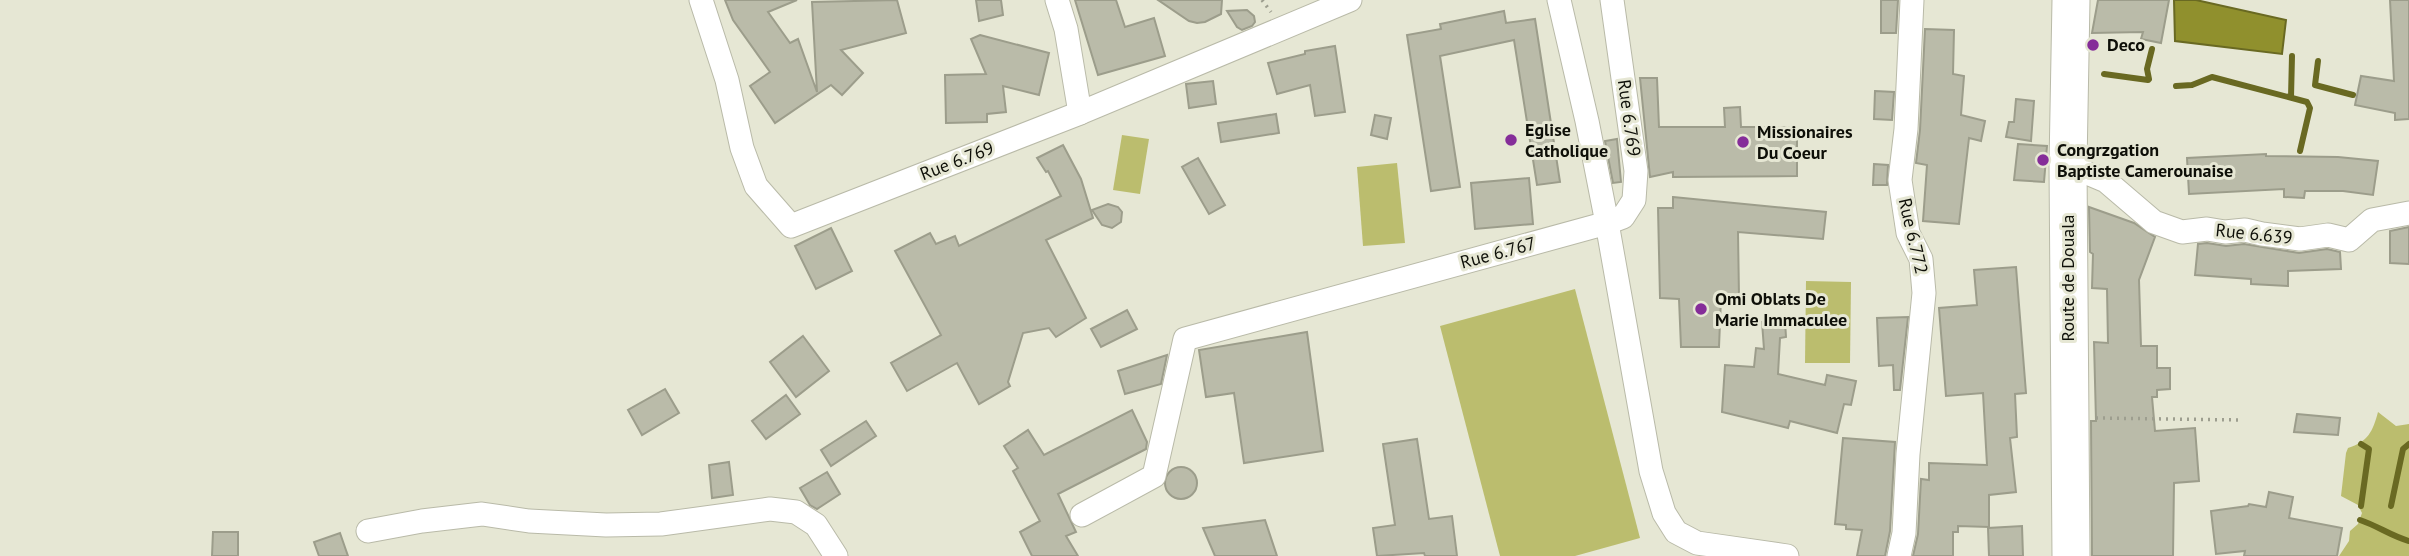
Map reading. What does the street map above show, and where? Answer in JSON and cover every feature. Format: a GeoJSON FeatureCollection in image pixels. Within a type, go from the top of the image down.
{"type":"FeatureCollection","features":[{"type":"Feature","properties":{"kind":"highway","name":"Route de Douala"},"geometry":{"type":"LineString","coordinates":[[2071,0],[2068,165],[2071,556]]}},
{"type":"Feature","properties":{"kind":"street","name":"Rue 6.769"},"geometry":{"type":"LineString","coordinates":[[701,0],[727,80],[742,148],[756,186],[791,226],[1080,113],[1350,0]]}},
{"type":"Feature","properties":{"kind":"street"},"geometry":{"type":"LineString","coordinates":[[1057,0],[1066,29],[1080,113]]}},
{"type":"Feature","properties":{"kind":"street"},"geometry":{"type":"LineString","coordinates":[[1559,0],[1607,223],[1651,471],[1664,513],[1676,532],[1693,550],[1787,556]]}},
{"type":"Feature","properties":{"kind":"street","name":"Rue 6.769"},"geometry":{"type":"LineString","coordinates":[[1607,223],[1623,217],[1634,201],[1636,171],[1612,0]]}},
{"type":"Feature","properties":{"kind":"street","name":"Rue 6.772"},"geometry":{"type":"LineString","coordinates":[[1899,556],[1904,533],[1908,454],[1924,293],[1921,259],[1908,233],[1900,180],[1906,129],[1912,0]]}},
{"type":"Feature","properties":{"kind":"street","name":"Rue 6.639"},"geometry":{"type":"LineString","coordinates":[[2068,165],[2106,181],[2154,222],[2182,232],[2207,229],[2225,232],[2245,230],[2300,239],[2328,235],[2349,240],[2372,220],[2409,213]]}},
{"type":"Feature","properties":{"kind":"street","name":"Rue 6.767"},"geometry":{"type":"LineString","coordinates":[[1082,515],[1154,476],[1185,340],[1607,223]]}},
{"type":"Feature","properties":{"kind":"street"},"geometry":{"type":"LineString","coordinates":[[368,531],[422,520],[482,514],[529,521],[606,525],[661,524],[770,509],[796,512],[816,525],[836,556]]}},
{"type":"Feature","properties":{"kind":"path"},"geometry":{"type":"LineString","coordinates":[[2069,419],[2242,420]]}},
{"type":"Feature","properties":{"kind":"green space"},"geometry":{"type":"Polygon","coordinates":[[[1122,135],[1149,139],[1140,194],[1113,190],[1122,135]]]}},
{"type":"Feature","properties":{"kind":"green space"},"geometry":{"type":"Polygon","coordinates":[[[1397,163],[1405,243],[1363,246],[1357,167],[1397,163]]]}},
{"type":"Feature","properties":{"kind":"green space"},"geometry":{"type":"Polygon","coordinates":[[[1806,281],[1851,282],[1850,363],[1805,363],[1806,281]]]}},
{"type":"Feature","properties":{"kind":"green space"},"geometry":{"type":"Polygon","coordinates":[[[1575,289],[1640,538],[1575,556],[1500,556],[1440,326],[1575,289]]]}},
{"type":"Feature","properties":{"kind":"green space"},"geometry":{"type":"Polygon","coordinates":[[[2378,412],[2396,426],[2409,424],[2409,556],[2339,556],[2362,513],[2358,505],[2341,496],[2346,453],[2348,448],[2369,435],[2378,412]]]}},
{"type":"Feature","properties":{"kind":"shaded area"},"geometry":{"type":"Polygon","coordinates":[[[2174,0],[2196,0],[2286,20],[2282,54],[2175,41],[2174,0]]]}},
{"type":"Feature","properties":{"kind":"building"},"geometry":{"type":"Polygon","coordinates":[[[725,0],[797,0],[768,12],[790,43],[798,39],[817,92],[812,2],[897,0],[906,33],[841,50],[863,73],[842,95],[831,85],[775,123],[750,86],[770,72],[733,20],[725,0]]]}},
{"type":"Feature","properties":{"kind":"building"},"geometry":{"type":"Polygon","coordinates":[[[976,0],[1001,0],[1003,15],[979,21],[976,0]]]}},
{"type":"Feature","properties":{"kind":"building"},"geometry":{"type":"Polygon","coordinates":[[[1075,0],[1116,0],[1125,27],[1154,18],[1165,56],[1098,75],[1075,0]]]}},
{"type":"Feature","properties":{"kind":"building"},"geometry":{"type":"Polygon","coordinates":[[[1158,0],[1222,0],[1221,14],[1197,23],[1189,21],[1158,0]]]}},
{"type":"Feature","properties":{"kind":"building"},"geometry":{"type":"Polygon","coordinates":[[[1881,0],[1898,0],[1896,33],[1881,33],[1881,0]]]}},
{"type":"Feature","properties":{"kind":"building"},"geometry":{"type":"Polygon","coordinates":[[[2098,0],[2169,0],[2161,43],[2141,39],[2143,32],[2092,33],[2098,0]]]}},
{"type":"Feature","properties":{"kind":"building"},"geometry":{"type":"Polygon","coordinates":[[[2390,0],[2409,0],[2409,119],[2395,120],[2395,113],[2355,105],[2361,76],[2394,81],[2390,0]]]}},
{"type":"Feature","properties":{"kind":"building"},"geometry":{"type":"Polygon","coordinates":[[[1247,10],[1254,16],[1255,22],[1242,30],[1227,11],[1247,10]]]}},
{"type":"Feature","properties":{"kind":"building"},"geometry":{"type":"Polygon","coordinates":[[[1504,11],[1506,23],[1535,19],[1560,182],[1537,185],[1514,40],[1440,56],[1460,187],[1431,191],[1407,35],[1441,29],[1440,24],[1504,11]]]}},
{"type":"Feature","properties":{"kind":"building"},"geometry":{"type":"Polygon","coordinates":[[[1925,29],[1954,30],[1953,74],[1964,76],[1961,115],[1985,121],[1981,141],[1969,138],[1959,224],[1923,221],[1927,165],[1916,163],[1925,29]]]}},
{"type":"Feature","properties":{"kind":"building"},"geometry":{"type":"Polygon","coordinates":[[[980,35],[1049,53],[1039,95],[1003,86],[1006,112],[987,114],[987,122],[946,123],[945,75],[986,74],[971,39],[980,35]]]}},
{"type":"Feature","properties":{"kind":"building"},"geometry":{"type":"Polygon","coordinates":[[[1335,46],[1345,112],[1315,116],[1310,85],[1277,94],[1268,63],[1305,54],[1305,51],[1335,46]]]}},
{"type":"Feature","properties":{"kind":"building"},"geometry":{"type":"Polygon","coordinates":[[[1640,78],[1657,78],[1659,127],[1725,127],[1724,108],[1740,107],[1741,127],[1797,127],[1797,176],[1673,177],[1673,172],[1650,177],[1640,78]]]}},
{"type":"Feature","properties":{"kind":"building"},"geometry":{"type":"Polygon","coordinates":[[[1213,81],[1216,104],[1189,108],[1186,84],[1213,81]]]}},
{"type":"Feature","properties":{"kind":"building"},"geometry":{"type":"Polygon","coordinates":[[[1875,91],[1894,92],[1892,120],[1874,119],[1875,91]]]}},
{"type":"Feature","properties":{"kind":"building"},"geometry":{"type":"Polygon","coordinates":[[[2016,99],[2034,101],[2031,141],[2006,137],[2009,122],[2014,122],[2016,99]]]}},
{"type":"Feature","properties":{"kind":"building"},"geometry":{"type":"Polygon","coordinates":[[[1276,114],[1279,133],[1221,142],[1218,123],[1276,114]]]}},
{"type":"Feature","properties":{"kind":"building"},"geometry":{"type":"Polygon","coordinates":[[[1375,115],[1391,118],[1387,139],[1371,135],[1375,115]]]}},
{"type":"Feature","properties":{"kind":"building"},"geometry":{"type":"Polygon","coordinates":[[[1617,139],[1621,182],[1613,183],[1605,141],[1617,139]]]}},
{"type":"Feature","properties":{"kind":"building"},"geometry":{"type":"Polygon","coordinates":[[[2018,144],[2047,146],[2044,182],[2014,180],[2018,144]]]}},
{"type":"Feature","properties":{"kind":"building"},"geometry":{"type":"Polygon","coordinates":[[[1063,145],[1081,179],[1093,218],[1046,240],[1086,318],[1056,337],[1049,328],[1023,333],[1008,382],[1010,386],[979,404],[957,363],[907,391],[891,363],[941,335],[895,251],[930,233],[936,244],[955,236],[959,246],[1061,196],[1048,171],[1046,172],[1037,158],[1063,145]]]}},
{"type":"Feature","properties":{"kind":"building"},"geometry":{"type":"Polygon","coordinates":[[[2266,154],[2378,161],[2373,195],[2343,191],[2305,191],[2304,198],[2284,197],[2284,189],[2189,194],[2187,158],[2266,154]]]}},
{"type":"Feature","properties":{"kind":"building"},"geometry":{"type":"Polygon","coordinates":[[[1198,158],[1225,205],[1209,214],[1182,167],[1198,158]]]}},
{"type":"Feature","properties":{"kind":"building"},"geometry":{"type":"Polygon","coordinates":[[[1874,164],[1888,165],[1887,185],[1873,185],[1874,164]]]}},
{"type":"Feature","properties":{"kind":"building"},"geometry":{"type":"Polygon","coordinates":[[[1529,178],[1533,224],[1475,229],[1471,183],[1529,178]]]}},
{"type":"Feature","properties":{"kind":"building"},"geometry":{"type":"Polygon","coordinates":[[[1673,197],[1826,212],[1823,239],[1738,232],[1739,297],[1721,298],[1719,347],[1681,347],[1679,299],[1660,298],[1658,208],[1673,208],[1673,197]]]}},
{"type":"Feature","properties":{"kind":"building"},"geometry":{"type":"Polygon","coordinates":[[[1108,204],[1118,207],[1122,212],[1121,222],[1112,228],[1102,225],[1092,210],[1108,204]]]}},
{"type":"Feature","properties":{"kind":"building"},"geometry":{"type":"Polygon","coordinates":[[[2089,207],[2134,223],[2155,237],[2139,280],[2141,346],[2157,346],[2157,368],[2170,368],[2170,389],[2157,390],[2157,397],[2152,397],[2155,431],[2195,428],[2199,481],[2174,483],[2173,556],[2092,556],[2091,421],[2096,421],[2094,342],[2108,343],[2107,289],[2092,288],[2093,254],[2090,252],[2089,207]]]}},
{"type":"Feature","properties":{"kind":"building"},"geometry":{"type":"Polygon","coordinates":[[[2409,227],[2409,264],[2390,263],[2390,231],[2409,227]]]}},
{"type":"Feature","properties":{"kind":"building"},"geometry":{"type":"Polygon","coordinates":[[[831,228],[852,271],[816,289],[795,246],[831,228]]]}},
{"type":"Feature","properties":{"kind":"building"},"geometry":{"type":"Polygon","coordinates":[[[2198,244],[2226,246],[2244,244],[2299,253],[2327,249],[2340,252],[2341,269],[2288,271],[2288,286],[2251,284],[2251,279],[2195,275],[2198,244]]]}},
{"type":"Feature","properties":{"kind":"building"},"geometry":{"type":"Polygon","coordinates":[[[2016,267],[2026,393],[2015,394],[2017,437],[2010,438],[2016,492],[1989,495],[1989,527],[1958,526],[1958,532],[1953,532],[1953,556],[1913,556],[1918,534],[1921,479],[1929,480],[1929,463],[1987,465],[1983,393],[1946,396],[1939,308],[1977,305],[1974,270],[2016,267]]]}},
{"type":"Feature","properties":{"kind":"building"},"geometry":{"type":"Polygon","coordinates":[[[1127,310],[1137,329],[1101,347],[1091,329],[1127,310]]]}},
{"type":"Feature","properties":{"kind":"building"},"geometry":{"type":"Polygon","coordinates":[[[1908,317],[1900,390],[1894,390],[1893,365],[1879,366],[1877,318],[1908,317]]]}},
{"type":"Feature","properties":{"kind":"building"},"geometry":{"type":"Polygon","coordinates":[[[1785,321],[1786,337],[1780,338],[1778,374],[1825,385],[1827,375],[1856,381],[1851,405],[1844,404],[1837,433],[1790,421],[1788,428],[1722,412],[1725,365],[1754,367],[1756,348],[1764,349],[1762,322],[1785,321]]]}},
{"type":"Feature","properties":{"kind":"building"},"geometry":{"type":"Polygon","coordinates":[[[1307,332],[1323,451],[1244,463],[1234,393],[1206,397],[1199,350],[1307,332]]]}},
{"type":"Feature","properties":{"kind":"building"},"geometry":{"type":"Polygon","coordinates":[[[803,336],[829,371],[796,397],[770,362],[803,336]]]}},
{"type":"Feature","properties":{"kind":"building"},"geometry":{"type":"Polygon","coordinates":[[[1167,355],[1161,384],[1125,394],[1118,371],[1167,355]]]}},
{"type":"Feature","properties":{"kind":"building"},"geometry":{"type":"Polygon","coordinates":[[[665,389],[679,413],[642,435],[628,410],[665,389]]]}},
{"type":"Feature","properties":{"kind":"building"},"geometry":{"type":"Polygon","coordinates":[[[786,395],[800,414],[766,439],[752,421],[786,395]]]}},
{"type":"Feature","properties":{"kind":"building"},"geometry":{"type":"Polygon","coordinates":[[[1132,410],[1147,442],[1146,449],[1058,494],[1076,532],[1066,536],[1078,556],[1032,556],[1020,532],[1040,521],[1013,471],[1018,468],[1004,446],[1028,430],[1044,455],[1132,410]]]}},
{"type":"Feature","properties":{"kind":"building"},"geometry":{"type":"Polygon","coordinates":[[[2297,414],[2340,418],[2338,435],[2294,432],[2297,414]]]}},
{"type":"Feature","properties":{"kind":"building"},"geometry":{"type":"Polygon","coordinates":[[[866,421],[876,436],[831,466],[821,450],[866,421]]]}},
{"type":"Feature","properties":{"kind":"building"},"geometry":{"type":"Polygon","coordinates":[[[1843,438],[1895,442],[1890,531],[1885,556],[1857,556],[1862,530],[1846,529],[1846,525],[1835,524],[1843,438]]]}},
{"type":"Feature","properties":{"kind":"building"},"geometry":{"type":"Polygon","coordinates":[[[1417,439],[1429,519],[1452,516],[1457,556],[1425,556],[1424,553],[1377,556],[1373,528],[1395,525],[1383,444],[1417,439]]]}},
{"type":"Feature","properties":{"kind":"building"},"geometry":{"type":"Polygon","coordinates":[[[729,462],[733,495],[712,498],[709,465],[729,462]]]}},
{"type":"Feature","properties":{"kind":"building"},"geometry":{"type":"Polygon","coordinates":[[[1181,467],[1192,472],[1197,483],[1192,494],[1181,499],[1170,494],[1165,483],[1170,472],[1181,467]]]}},
{"type":"Feature","properties":{"kind":"building"},"geometry":{"type":"Polygon","coordinates":[[[827,472],[840,494],[817,509],[810,505],[800,488],[827,472]]]}},
{"type":"Feature","properties":{"kind":"building"},"geometry":{"type":"Polygon","coordinates":[[[2269,492],[2293,497],[2289,518],[2342,528],[2337,556],[2244,556],[2245,551],[2216,554],[2211,511],[2249,504],[2266,507],[2269,492]]]}},
{"type":"Feature","properties":{"kind":"building"},"geometry":{"type":"Polygon","coordinates":[[[1265,520],[1277,556],[1215,556],[1203,528],[1265,520]]]}},
{"type":"Feature","properties":{"kind":"building"},"geometry":{"type":"Polygon","coordinates":[[[2022,526],[2023,556],[1989,556],[1988,528],[2022,526]]]}},
{"type":"Feature","properties":{"kind":"building"},"geometry":{"type":"Polygon","coordinates":[[[213,532],[238,532],[238,556],[212,556],[213,532]]]}},
{"type":"Feature","properties":{"kind":"building"},"geometry":{"type":"Polygon","coordinates":[[[340,533],[348,556],[319,556],[314,542],[340,533]]]}},
{"type":"Feature","properties":{"kind":"waterway"},"geometry":{"type":"LineString","coordinates":[[2149,79],[2147,69],[2152,49]]}},
{"type":"Feature","properties":{"kind":"waterway"},"geometry":{"type":"LineString","coordinates":[[2291,97],[2292,56]]}},
{"type":"Feature","properties":{"kind":"waterway"},"geometry":{"type":"LineString","coordinates":[[2318,61],[2315,85],[2353,95]]}},
{"type":"Feature","properties":{"kind":"waterway"},"geometry":{"type":"LineString","coordinates":[[2104,74],[2148,80]]}},
{"type":"Feature","properties":{"kind":"waterway"},"geometry":{"type":"LineString","coordinates":[[2176,86],[2192,85],[2212,77],[2307,102],[2310,108],[2300,151]]}},
{"type":"Feature","properties":{"kind":"waterway"},"geometry":{"type":"LineString","coordinates":[[2361,444],[2369,449],[2361,506]]}},
{"type":"Feature","properties":{"kind":"waterway"},"geometry":{"type":"LineString","coordinates":[[2391,506],[2403,449],[2409,444]]}},
{"type":"Feature","properties":{"kind":"waterway"},"geometry":{"type":"LineString","coordinates":[[2360,520],[2409,541]]}},
{"type":"Feature","properties":{"kind":"place","name":"Deco"},"geometry":{"type":"Point","coordinates":[2093,45]}},
{"type":"Feature","properties":{"kind":"place","name":"Eglise Catholique"},"geometry":{"type":"Point","coordinates":[1511,140]}},
{"type":"Feature","properties":{"kind":"place","name":"Missionaires Du Coeur"},"geometry":{"type":"Point","coordinates":[1743,142]}},
{"type":"Feature","properties":{"kind":"place","name":"Congrzgation Baptiste Camerounaise"},"geometry":{"type":"Point","coordinates":[2043,160]}},
{"type":"Feature","properties":{"kind":"place","name":"Omi Oblats De Marie Immaculee"},"geometry":{"type":"Point","coordinates":[1701,309]}}]}
